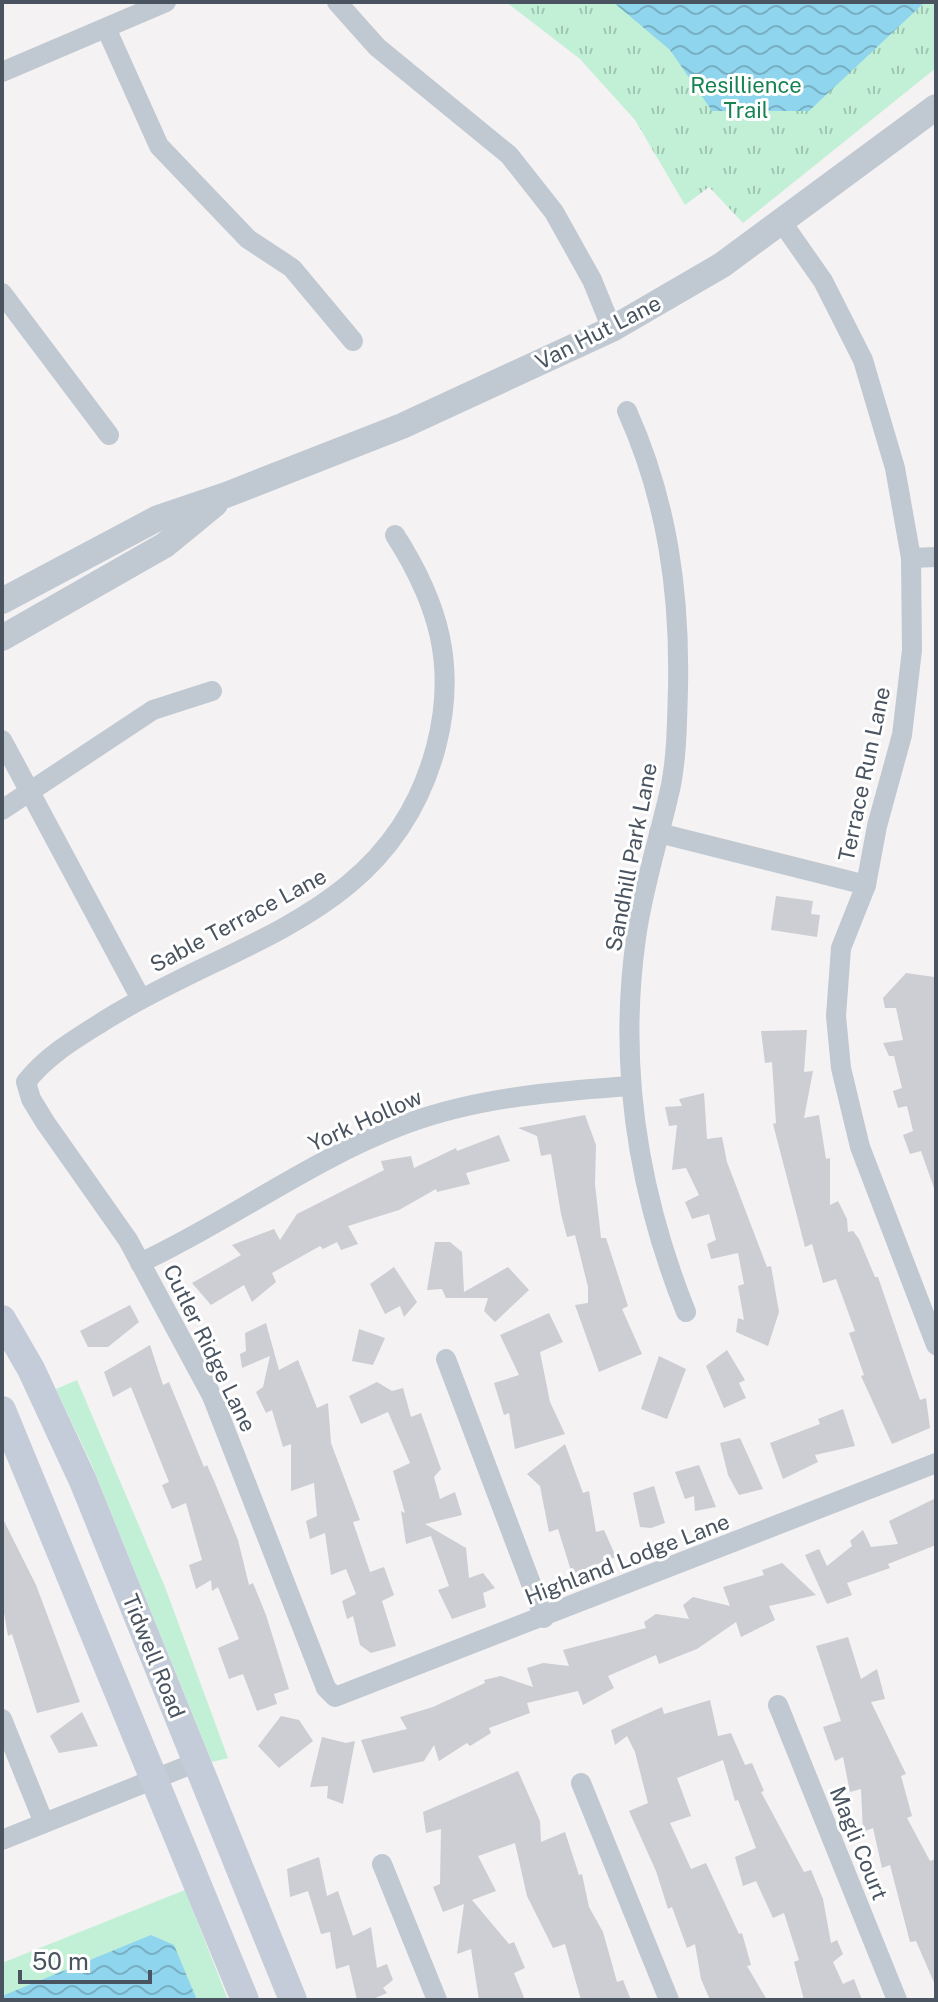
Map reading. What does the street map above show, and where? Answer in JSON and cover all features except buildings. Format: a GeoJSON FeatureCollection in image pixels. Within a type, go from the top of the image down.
{"type":"FeatureCollection","features":[{"type":"Feature","properties":{"kind":"main road","name":"Tidwell Road"},"geometry":{"type":"LineString","coordinates":[[2,1319],[31,1369],[83,1481],[293,2000]]}},
{"type":"Feature","properties":{"kind":"main road","name":"Tidwell Road"},"geometry":{"type":"LineString","coordinates":[[2,1410],[245,2000]]}},
{"type":"Feature","properties":{"kind":"street"},"geometry":{"type":"LineString","coordinates":[[2,72],[166,2]]}},
{"type":"Feature","properties":{"kind":"street"},"geometry":{"type":"LineString","coordinates":[[337,2],[377,47],[509,155],[554,212],[592,280],[612,329]]}},
{"type":"Feature","properties":{"kind":"street"},"geometry":{"type":"LineString","coordinates":[[106,28],[159,146],[248,239],[292,268],[353,341]]}},
{"type":"Feature","properties":{"kind":"street","name":"Van Hut Lane"},"geometry":{"type":"LineString","coordinates":[[2,601],[158,518],[226,495],[402,426],[612,329],[722,265],[936,107]]}},
{"type":"Feature","properties":{"kind":"street","name":"Terrace Run Lane"},"geometry":{"type":"LineString","coordinates":[[781,221],[830,293],[863,360],[895,468],[911,558],[912,650],[902,735],[877,826],[866,885],[841,948],[836,1003],[841,1068],[866,1166],[936,1345]]}},
{"type":"Feature","properties":{"kind":"street"},"geometry":{"type":"LineString","coordinates":[[2,293],[109,435]]}},
{"type":"Feature","properties":{"kind":"street","name":"Sandhill Park Lane"},"geometry":{"type":"LineString","coordinates":[[627,411],[648,462],[659,502],[672,558],[680,622],[675,756],[635,939],[630,1086],[646,1188],[686,1312]]}},
{"type":"Feature","properties":{"kind":"street","name":"Van Hut Lane"},"geometry":{"type":"LineString","coordinates":[[2,638],[165,545],[226,495]]}},
{"type":"Feature","properties":{"kind":"street","name":"Sable Terrace Lane"},"geometry":{"type":"LineString","coordinates":[[26,1082],[41,1063],[58,1050],[141,999],[331,900],[378,860],[415,808],[441,729],[445,683],[442,641],[429,594],[395,535]]}},
{"type":"Feature","properties":{"kind":"street"},"geometry":{"type":"LineString","coordinates":[[911,558],[936,557]]}},
{"type":"Feature","properties":{"kind":"street"},"geometry":{"type":"LineString","coordinates":[[2,810],[153,710],[212,691]]}},
{"type":"Feature","properties":{"kind":"street"},"geometry":{"type":"LineString","coordinates":[[2,740],[141,999]]}},
{"type":"Feature","properties":{"kind":"street"},"geometry":{"type":"LineString","coordinates":[[659,833],[866,885]]}},
{"type":"Feature","properties":{"kind":"street","name":"Cutler Ridge Lane"},"geometry":{"type":"LineString","coordinates":[[26,1082],[38,1111],[106,1205],[140,1263],[218,1410],[311,1656],[326,1688],[335,1697]]}},
{"type":"Feature","properties":{"kind":"street","name":"York Hollow"},"geometry":{"type":"LineString","coordinates":[[140,1263],[325,1162],[410,1122],[501,1098],[630,1086]]}},
{"type":"Feature","properties":{"kind":"street"},"geometry":{"type":"LineString","coordinates":[[446,1359],[544,1618]]}},
{"type":"Feature","properties":{"kind":"street","name":"Highland Lodge Lane"},"geometry":{"type":"LineString","coordinates":[[335,1697],[936,1463]]}},
{"type":"Feature","properties":{"kind":"street","name":"Magli Court"},"geometry":{"type":"LineString","coordinates":[[778,1705],[897,2000]]}},
{"type":"Feature","properties":{"kind":"street"},"geometry":{"type":"LineString","coordinates":[[2,1719],[44,1823]]}},
{"type":"Feature","properties":{"kind":"street"},"geometry":{"type":"LineString","coordinates":[[2,1840],[197,1762]]}},
{"type":"Feature","properties":{"kind":"street"},"geometry":{"type":"LineString","coordinates":[[581,1783],[669,2000]]}},
{"type":"Feature","properties":{"kind":"street"},"geometry":{"type":"LineString","coordinates":[[382,1864],[437,2000]]}},
{"type":"Feature","properties":{"kind":"green space","name":"Resillience Trail"},"geometry":{"type":"Polygon","coordinates":[[[506,2],[936,2],[936,68],[743,223],[709,187],[685,205],[635,120],[580,59],[506,2]]]}},
{"type":"Feature","properties":{"kind":"green space"},"geometry":{"type":"Polygon","coordinates":[[[77,1380],[165,1587],[228,1758],[212,1762],[91,1463],[56,1389],[77,1380]]]}},
{"type":"Feature","properties":{"kind":"green space"},"geometry":{"type":"Polygon","coordinates":[[[185,1890],[228,2000],[2,2000],[2,1963],[185,1890]]]}},
{"type":"Feature","properties":{"kind":"water"},"geometry":{"type":"Polygon","coordinates":[[[613,2],[925,2],[809,111],[712,111],[670,50],[613,2]]]}},
{"type":"Feature","properties":{"kind":"water"},"geometry":{"type":"Polygon","coordinates":[[[151,1935],[174,1945],[197,2000],[2,2000],[2,1996],[151,1935]]]}}]}
